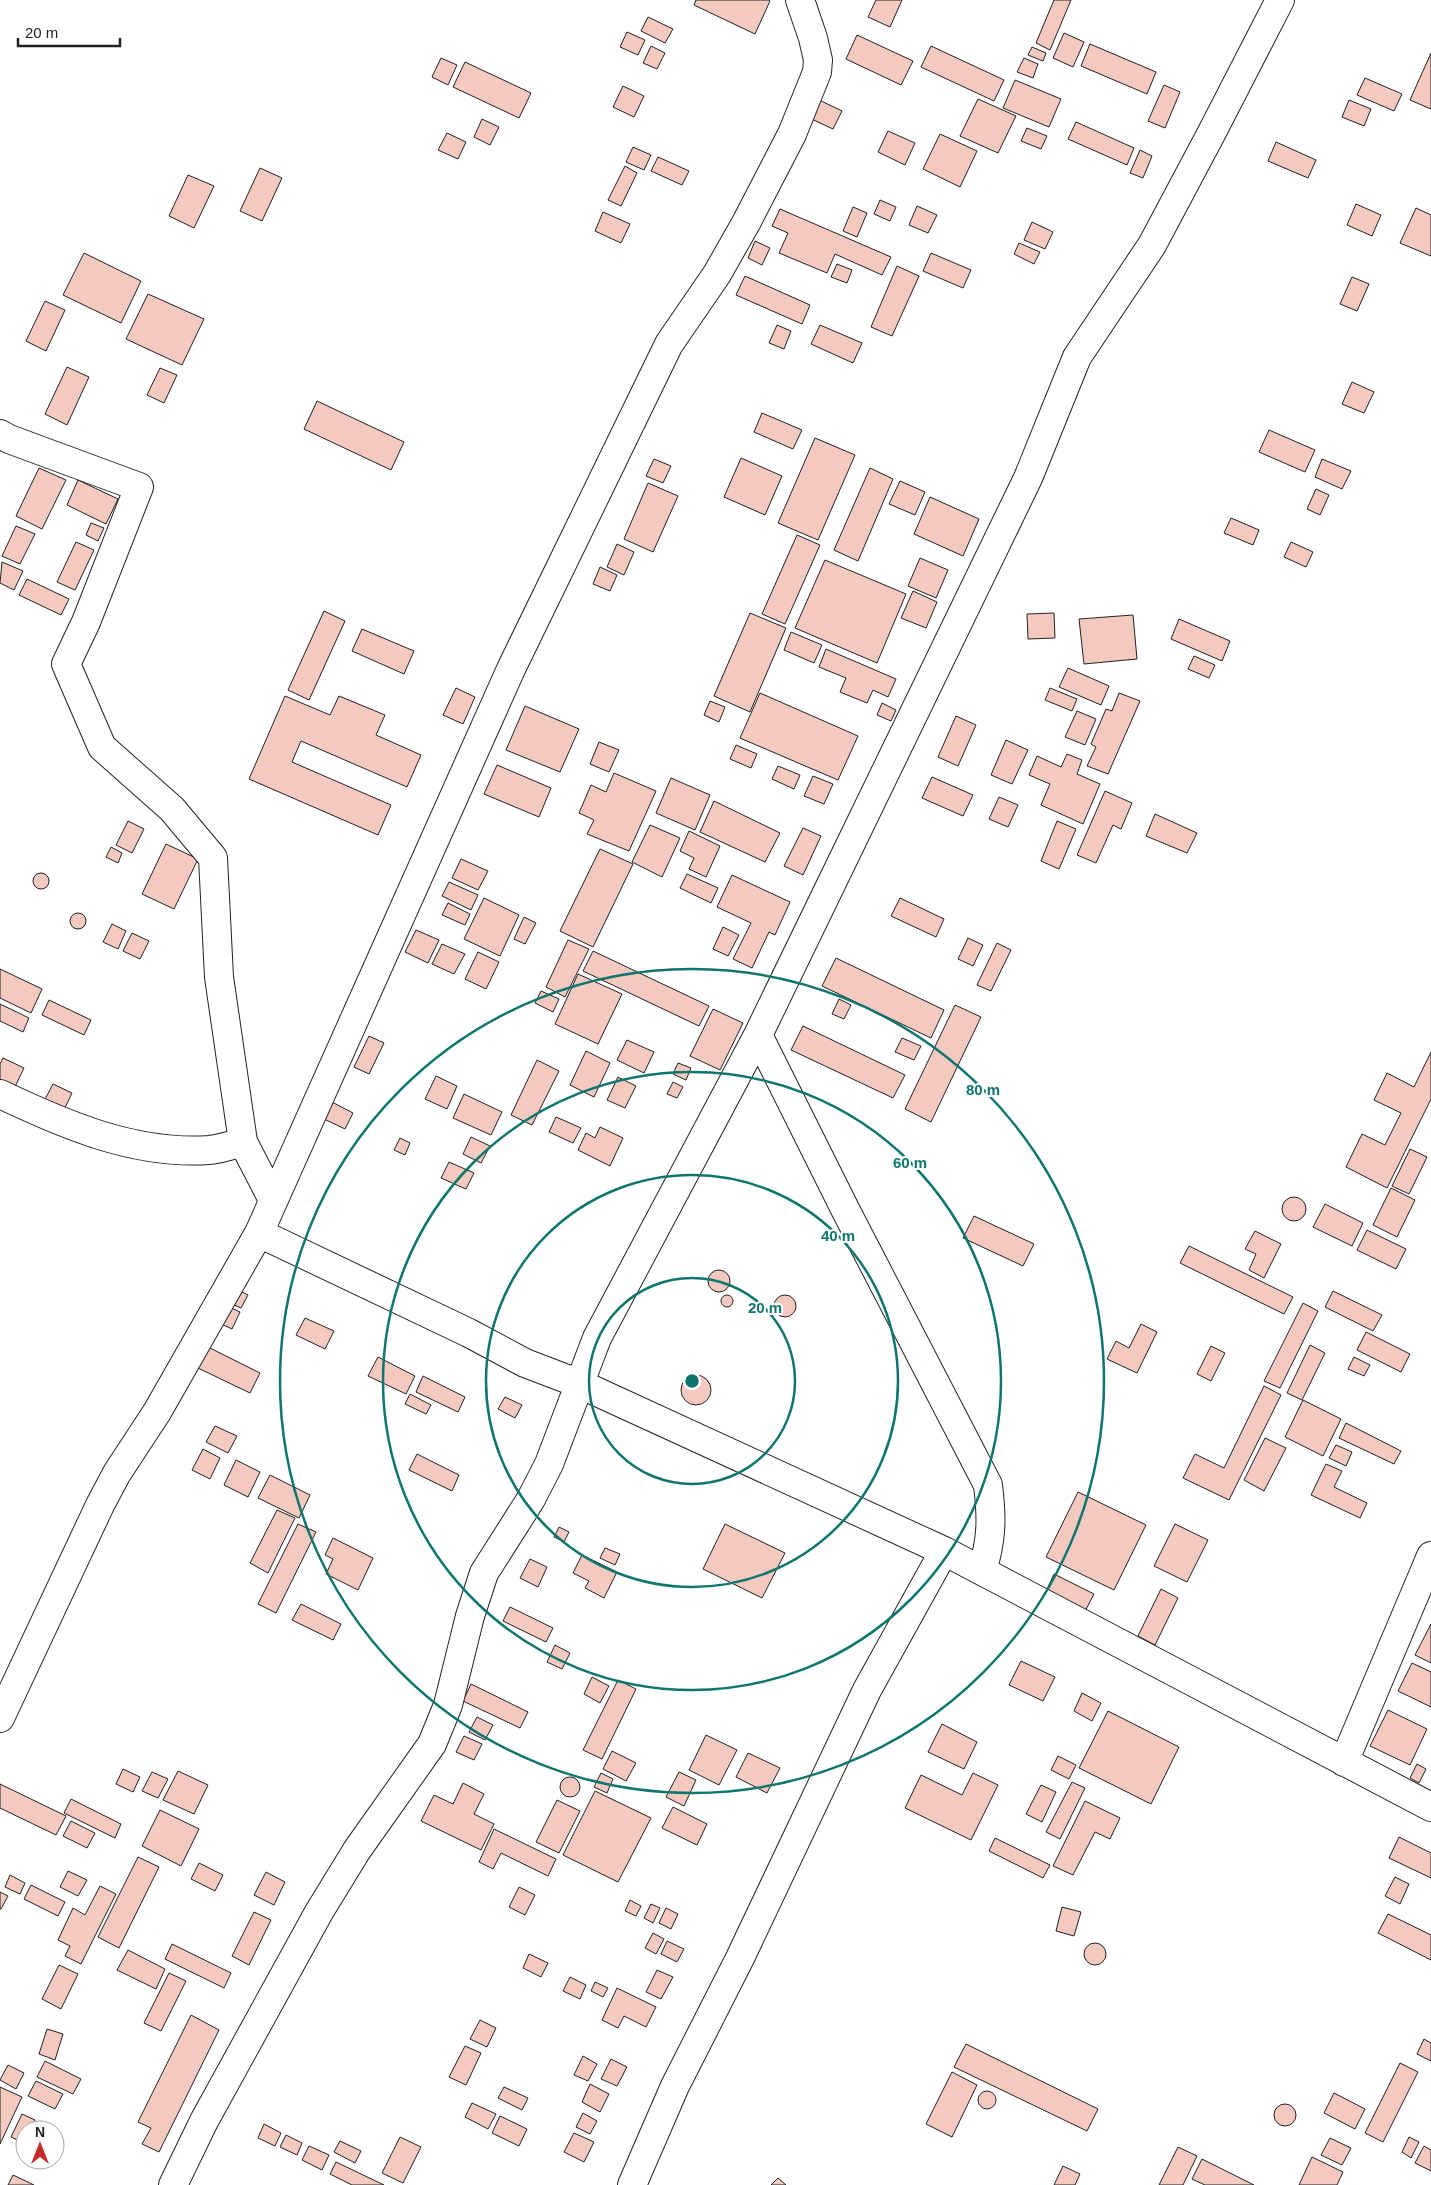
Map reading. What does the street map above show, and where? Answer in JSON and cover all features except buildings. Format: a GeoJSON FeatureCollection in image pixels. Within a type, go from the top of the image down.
{"type":"FeatureCollection","features":[{"type":"Feature","properties":{"kind":"street"},"geometry":{"type":"LineString","coordinates":[[0,1718],[100,1505],[117,1473],[157,1412],[259,1233],[511,669],[669,344],[717,274],[792,134],[817,72],[818,60],[814,38],[800,0]]}},
{"type":"Feature","properties":{"kind":"street"},"geometry":{"type":"LineString","coordinates":[[173,2185],[208,2113],[319,1912],[358,1850],[432,1744],[448,1705],[470,1616],[484,1572],[530,1499],[549,1464],[597,1338],[758,1035],[1028,478],[1077,357],[1152,245],[1280,0]]}},
{"type":"Feature","properties":{"kind":"street"},"geometry":{"type":"LineString","coordinates":[[0,434],[139,487],[86,622],[66,664],[102,747],[172,809],[213,858],[219,977],[243,1142],[273,1200]]}},
{"type":"Feature","properties":{"kind":"street"},"geometry":{"type":"LineString","coordinates":[[758,1035],[845,1209],[988,1486],[991,1513],[989,1548],[982,1571]]}},
{"type":"Feature","properties":{"kind":"street"},"geometry":{"type":"LineString","coordinates":[[0,1094],[51,1118],[129,1143],[169,1148],[210,1150],[243,1142]]}},
{"type":"Feature","properties":{"kind":"street"},"geometry":{"type":"LineString","coordinates":[[259,1233],[469,1333],[525,1363],[580,1384],[944,1551],[1431,1807]]}},
{"type":"Feature","properties":{"kind":"street"},"geometry":{"type":"LineString","coordinates":[[632,2185],[675,2086],[740,1958],[867,1690],[944,1551]]}},
{"type":"Feature","properties":{"kind":"street"},"geometry":{"type":"LineString","coordinates":[[1344,1762],[1431,1556]]}}]}
